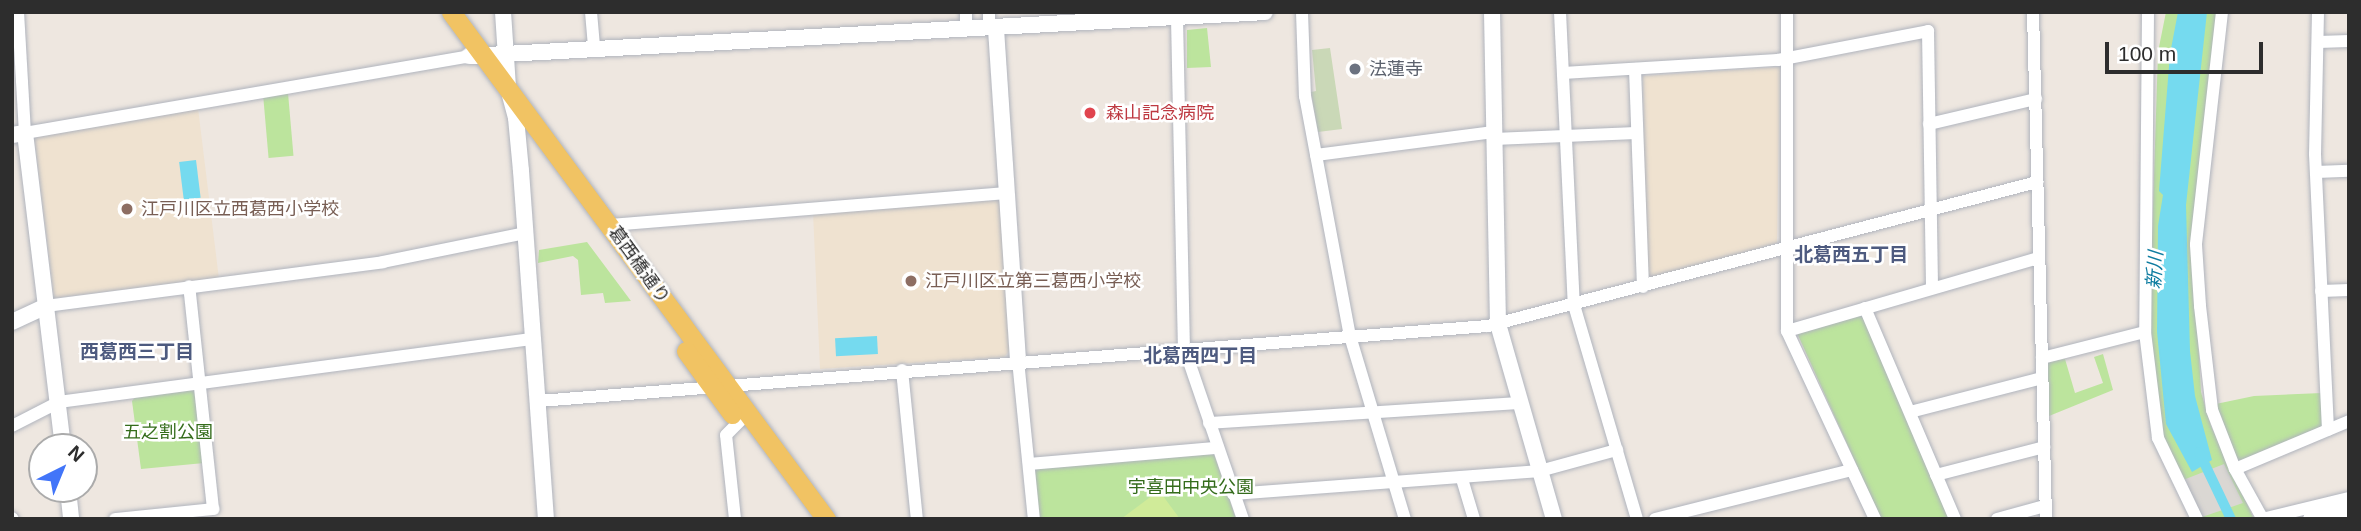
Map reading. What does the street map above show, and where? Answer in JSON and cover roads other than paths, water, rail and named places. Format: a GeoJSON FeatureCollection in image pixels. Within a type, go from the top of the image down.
{"type":"FeatureCollection","features":[{"type":"Feature","properties":{"kind":"main road","name":"葛西橋通り"},"geometry":{"type":"LineString","coordinates":[[436,12],[508,88],[610,225],[719,385]]}},
{"type":"Feature","properties":{"kind":"main road","name":"葛西橋通り"},"geometry":{"type":"LineString","coordinates":[[451,12],[516,118],[719,385],[810,519]]}},
{"type":"Feature","properties":{"kind":"main road","name":"葛西橋通り"},"geometry":{"type":"LineString","coordinates":[[743,418],[826,519]]}},
{"type":"Feature","properties":{"kind":"street"},"geometry":{"type":"LineString","coordinates":[[18,12],[19,134],[47,306],[62,433]]}},
{"type":"Feature","properties":{"kind":"street"},"geometry":{"type":"LineString","coordinates":[[503,12],[508,88],[516,118],[546,519]]}},
{"type":"Feature","properties":{"kind":"street"},"geometry":{"type":"LineString","coordinates":[[591,12],[594,47]]}},
{"type":"Feature","properties":{"kind":"street"},"geometry":{"type":"LineString","coordinates":[[19,134],[505,52],[966,19],[991,23],[1057,19],[1177,18],[1265,12]]}},
{"type":"Feature","properties":{"kind":"street"},"geometry":{"type":"LineString","coordinates":[[1302,12],[1305,96],[1350,336],[1405,519]]}},
{"type":"Feature","properties":{"kind":"street"},"geometry":{"type":"LineString","coordinates":[[1492,12],[1498,324],[1554,519]]}},
{"type":"Feature","properties":{"kind":"street"},"geometry":{"type":"LineString","coordinates":[[1560,12],[1574,305],[1637,519]]}},
{"type":"Feature","properties":{"kind":"street"},"geometry":{"type":"LineString","coordinates":[[1787,12],[1787,331],[1875,519]]}},
{"type":"Feature","properties":{"kind":"street"},"geometry":{"type":"LineString","coordinates":[[1997,519],[2046,512],[2033,12]]}},
{"type":"Feature","properties":{"kind":"street"},"geometry":{"type":"LineString","coordinates":[[2148,12],[2145,332],[2158,438],[2197,519]]}},
{"type":"Feature","properties":{"kind":"street"},"geometry":{"type":"LineString","coordinates":[[2222,12],[2196,245],[2209,400],[2235,469],[2261,517],[2349,498]]}},
{"type":"Feature","properties":{"kind":"street"},"geometry":{"type":"LineString","coordinates":[[2318,12],[2316,172],[2329,430]]}},
{"type":"Feature","properties":{"kind":"street"},"geometry":{"type":"LineString","coordinates":[[1177,18],[1184,347],[1243,519]]}},
{"type":"Feature","properties":{"kind":"street"},"geometry":{"type":"LineString","coordinates":[[991,23],[1007,193],[1018,360],[1034,519]]}},
{"type":"Feature","properties":{"kind":"street"},"geometry":{"type":"LineString","coordinates":[[1563,73],[1787,58],[1928,32],[1932,288]]}},
{"type":"Feature","properties":{"kind":"street"},"geometry":{"type":"LineString","coordinates":[[2318,42],[2349,41]]}},
{"type":"Feature","properties":{"kind":"street"},"geometry":{"type":"LineString","coordinates":[[1635,69],[1643,288]]}},
{"type":"Feature","properties":{"kind":"street"},"geometry":{"type":"LineString","coordinates":[[1929,124],[2035,99]]}},
{"type":"Feature","properties":{"kind":"street"},"geometry":{"type":"LineString","coordinates":[[1317,155],[1494,136],[1566,137],[1636,133]]}},
{"type":"Feature","properties":{"kind":"street"},"geometry":{"type":"LineString","coordinates":[[2316,172],[2349,171]]}},
{"type":"Feature","properties":{"kind":"street"},"geometry":{"type":"LineString","coordinates":[[539,401],[1018,360],[1498,324],[1786,251],[2038,182]]}},
{"type":"Feature","properties":{"kind":"street"},"geometry":{"type":"LineString","coordinates":[[610,225],[1007,193]]}},
{"type":"Feature","properties":{"kind":"street"},"geometry":{"type":"LineString","coordinates":[[12,322],[47,306],[383,262],[525,233]]}},
{"type":"Feature","properties":{"kind":"street"},"geometry":{"type":"LineString","coordinates":[[1787,331],[2039,258]]}},
{"type":"Feature","properties":{"kind":"street"},"geometry":{"type":"LineString","coordinates":[[115,519],[213,509],[188,286]]}},
{"type":"Feature","properties":{"kind":"street"},"geometry":{"type":"LineString","coordinates":[[2321,291],[2349,290]]}},
{"type":"Feature","properties":{"kind":"street"},"geometry":{"type":"LineString","coordinates":[[1865,308],[1955,519]]}},
{"type":"Feature","properties":{"kind":"street"},"geometry":{"type":"LineString","coordinates":[[2042,358],[2145,332]]}},
{"type":"Feature","properties":{"kind":"street"},"geometry":{"type":"LineString","coordinates":[[12,426],[59,402],[533,339]]}},
{"type":"Feature","properties":{"kind":"street"},"geometry":{"type":"LineString","coordinates":[[902,370],[917,519]]}},
{"type":"Feature","properties":{"kind":"street"},"geometry":{"type":"LineString","coordinates":[[1910,412],[2042,378]]}},
{"type":"Feature","properties":{"kind":"street"},"geometry":{"type":"LineString","coordinates":[[1209,423],[1520,403]]}},
{"type":"Feature","properties":{"kind":"street"},"geometry":{"type":"LineString","coordinates":[[735,519],[726,435],[743,418]]}},
{"type":"Feature","properties":{"kind":"street"},"geometry":{"type":"LineString","coordinates":[[2235,469],[2349,421]]}},
{"type":"Feature","properties":{"kind":"street"},"geometry":{"type":"LineString","coordinates":[[1937,475],[2044,447]]}},
{"type":"Feature","properties":{"kind":"street"},"geometry":{"type":"LineString","coordinates":[[1029,464],[1217,448]]}},
{"type":"Feature","properties":{"kind":"street"},"geometry":{"type":"LineString","coordinates":[[1233,494],[1462,479],[1540,471],[1617,450]]}},
{"type":"Feature","properties":{"kind":"street"},"geometry":{"type":"LineString","coordinates":[[1655,519],[1852,470]]}},
{"type":"Feature","properties":{"kind":"street"},"geometry":{"type":"LineString","coordinates":[[1462,479],[1474,519]]}},
{"type":"Feature","properties":{"kind":"street"},"geometry":{"type":"LineString","coordinates":[[2311,519],[2349,510]]}},
{"type":"Feature","properties":{"kind":"water"},"geometry":{"type":"Polygon","coordinates":[[[2178,12],[2207,12],[2186,205],[2190,351],[2195,396],[2212,460],[2192,472],[2166,424],[2157,332],[2158,226],[2163,195],[2159,191],[2170,54],[2178,12]]]}},
{"type":"Feature","properties":{"kind":"water"},"geometry":{"type":"Polygon","coordinates":[[[196,160],[201,198],[184,200],[179,162],[196,160]]]}},
{"type":"Feature","properties":{"kind":"water"},"geometry":{"type":"Polygon","coordinates":[[[877,336],[878,354],[836,356],[835,338],[877,336]]]}},
{"type":"Feature","properties":{"kind":"waterway","name":"新川"},"geometry":{"type":"LineString","coordinates":[[2199,452],[2231,519]]}},
{"type":"Feature","properties":{"kind":"place","name":"法蓮寺"},"geometry":{"type":"Point","coordinates":[1355,69]}},
{"type":"Feature","properties":{"kind":"place","name":"森山記念病院"},"geometry":{"type":"Point","coordinates":[1090,113]}},
{"type":"Feature","properties":{"kind":"place","name":"江戸川区立西葛西小学校"},"geometry":{"type":"Point","coordinates":[127,209]}},
{"type":"Feature","properties":{"kind":"place","name":"江戸川区立第三葛西小学校"},"geometry":{"type":"Point","coordinates":[911,281]}},
{"type":"Feature","properties":{"kind":"district","name":"北葛西五丁目"},"geometry":{"type":"Point","coordinates":[1851,255]}},
{"type":"Feature","properties":{"kind":"district","name":"西葛西三丁目"},"geometry":{"type":"Point","coordinates":[137,352]}},
{"type":"Feature","properties":{"kind":"district","name":"北葛西四丁目"},"geometry":{"type":"Point","coordinates":[1200,356]}},
{"type":"Feature","properties":{"kind":"park label","name":"五之割公園"},"geometry":{"type":"Point","coordinates":[168,432]}},
{"type":"Feature","properties":{"kind":"park label","name":"宇喜田中央公園"},"geometry":{"type":"Point","coordinates":[1191,487]}}]}
